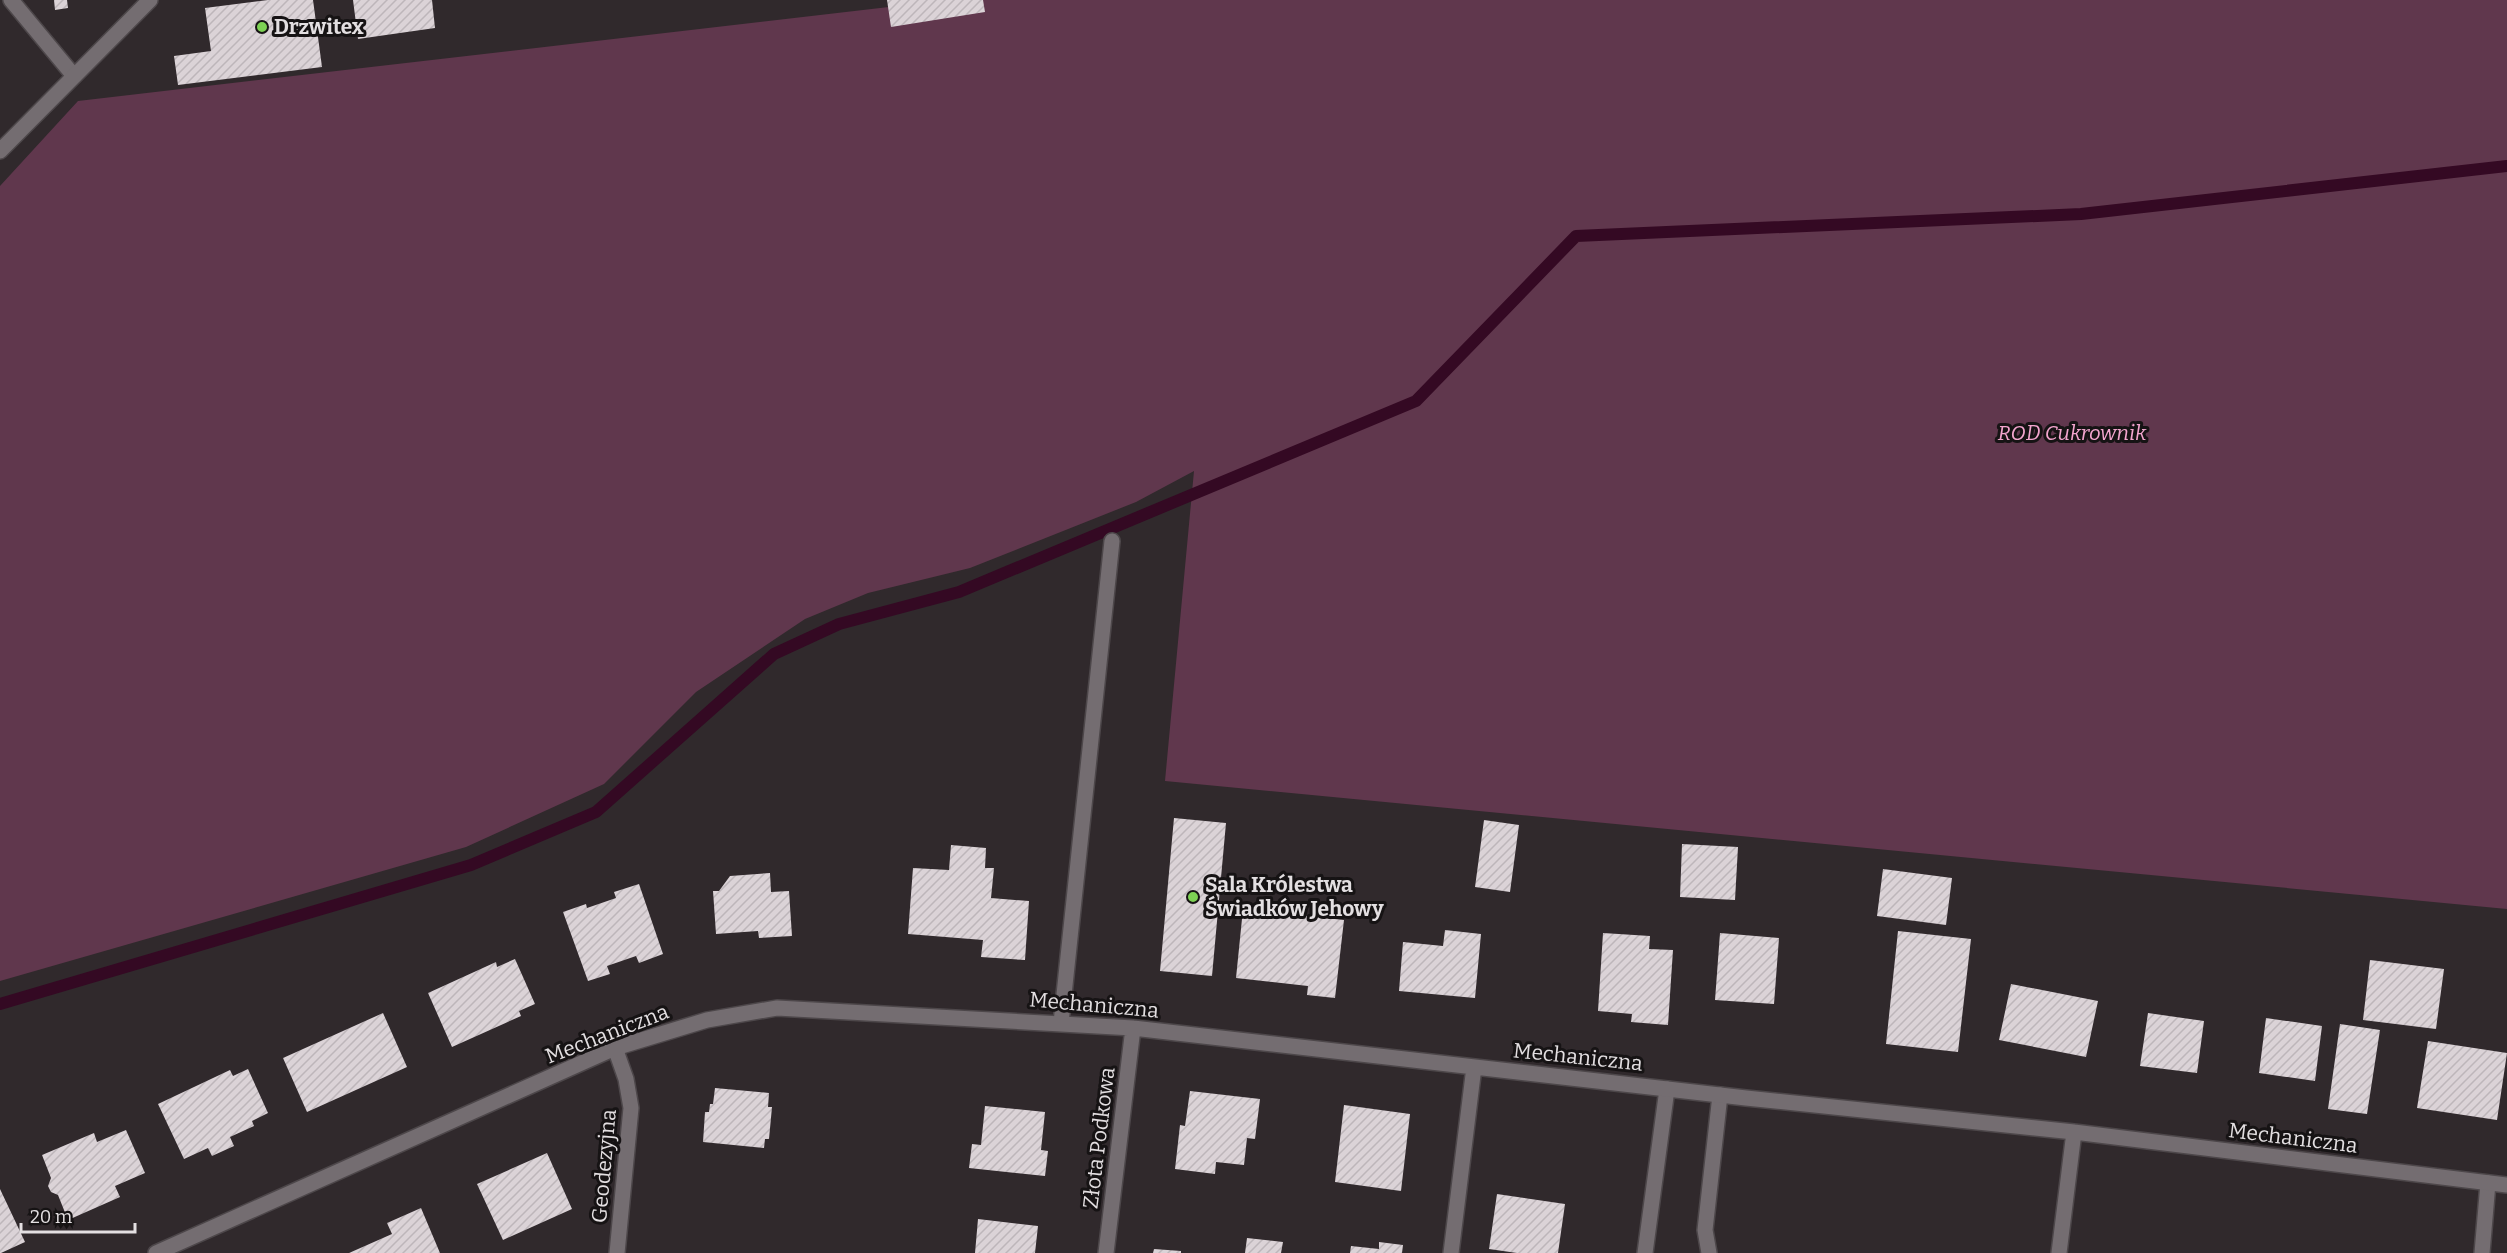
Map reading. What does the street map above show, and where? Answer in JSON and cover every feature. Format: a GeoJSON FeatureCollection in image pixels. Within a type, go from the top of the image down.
{"type":"FeatureCollection","features":[{"type":"Feature","properties":{"kind":"street"},"geometry":{"type":"LineString","coordinates":[[11,0],[74,76]]}},
{"type":"Feature","properties":{"kind":"street"},"geometry":{"type":"LineString","coordinates":[[0,151],[150,0]]}},
{"type":"Feature","properties":{"kind":"street"},"geometry":{"type":"LineString","coordinates":[[1061,1023],[1112,541]]}},
{"type":"Feature","properties":{"kind":"street","name":"Mechaniczna"},"geometry":{"type":"LineString","coordinates":[[156,1253],[615,1048],[707,1020],[777,1008],[1133,1028],[1720,1095],[2074,1132],[2507,1185]]}},
{"type":"Feature","properties":{"kind":"street","name":"Złota Podkowa"},"geometry":{"type":"LineString","coordinates":[[1106,1253],[1133,1028]]}},
{"type":"Feature","properties":{"kind":"street","name":"Geodezyjna"},"geometry":{"type":"LineString","coordinates":[[615,1048],[626,1079],[631,1108],[617,1253]]}},
{"type":"Feature","properties":{"kind":"street"},"geometry":{"type":"LineString","coordinates":[[1450,1253],[1474,1067]]}},
{"type":"Feature","properties":{"kind":"street"},"geometry":{"type":"LineString","coordinates":[[1645,1253],[1667,1089]]}},
{"type":"Feature","properties":{"kind":"street"},"geometry":{"type":"LineString","coordinates":[[1709,1253],[1705,1230],[1720,1095]]}},
{"type":"Feature","properties":{"kind":"street"},"geometry":{"type":"LineString","coordinates":[[2059,1253],[2074,1132]]}},
{"type":"Feature","properties":{"kind":"street"},"geometry":{"type":"LineString","coordinates":[[2482,1253],[2488,1183]]}},
{"type":"Feature","properties":{"kind":"green space","name":"ROD Cukrownik"},"geometry":{"type":"Polygon","coordinates":[[[949,0],[2507,0],[2507,909],[1165,781],[1194,471],[1136,502],[970,568],[868,593],[805,619],[696,692],[604,784],[466,847],[0,981],[0,186],[78,101],[949,0]]]}},
{"type":"Feature","properties":{"kind":"building"},"geometry":{"type":"Polygon","coordinates":[[[54,0],[67,0],[68,8],[55,10],[54,0]]]}},
{"type":"Feature","properties":{"kind":"building"},"geometry":{"type":"Polygon","coordinates":[[[268,0],[313,0],[322,67],[178,85],[174,56],[211,51],[205,8],[268,0]]]}},
{"type":"Feature","properties":{"kind":"building"},"geometry":{"type":"Polygon","coordinates":[[[353,0],[432,0],[435,28],[358,39],[353,0]]]}},
{"type":"Feature","properties":{"kind":"building"},"geometry":{"type":"Polygon","coordinates":[[[887,0],[983,0],[985,12],[891,27],[887,0]]]}},
{"type":"Feature","properties":{"kind":"building","name":"Sala Królestwa Świadków Jehowy"},"geometry":{"type":"Polygon","coordinates":[[[1174,818],[1226,823],[1212,976],[1160,971],[1174,818]]]}},
{"type":"Feature","properties":{"kind":"building"},"geometry":{"type":"Polygon","coordinates":[[[1484,820],[1519,825],[1510,892],[1475,887],[1484,820]]]}},
{"type":"Feature","properties":{"kind":"building"},"geometry":{"type":"Polygon","coordinates":[[[1682,844],[1738,847],[1735,900],[1680,897],[1682,844]]]}},
{"type":"Feature","properties":{"kind":"building"},"geometry":{"type":"Polygon","coordinates":[[[951,845],[986,848],[985,868],[994,868],[991,898],[1029,901],[1025,960],[981,957],[983,940],[908,934],[913,868],[949,870],[951,845]]]}},
{"type":"Feature","properties":{"kind":"building"},"geometry":{"type":"Polygon","coordinates":[[[1883,869],[1952,878],[1946,925],[1877,916],[1883,869]]]}},
{"type":"Feature","properties":{"kind":"building"},"geometry":{"type":"Polygon","coordinates":[[[770,873],[771,892],[789,891],[792,936],[759,938],[758,931],[716,934],[713,891],[719,891],[730,876],[770,873]]]}},
{"type":"Feature","properties":{"kind":"building"},"geometry":{"type":"Polygon","coordinates":[[[639,884],[663,954],[639,963],[636,956],[607,966],[610,974],[588,981],[563,912],[586,904],[587,908],[616,898],[614,892],[639,884]]]}},
{"type":"Feature","properties":{"kind":"building"},"geometry":{"type":"Polygon","coordinates":[[[1243,909],[1344,920],[1335,998],[1307,995],[1308,986],[1236,978],[1243,909]]]}},
{"type":"Feature","properties":{"kind":"building"},"geometry":{"type":"Polygon","coordinates":[[[1445,930],[1481,934],[1475,998],[1399,991],[1403,942],[1443,946],[1445,930]]]}},
{"type":"Feature","properties":{"kind":"building"},"geometry":{"type":"Polygon","coordinates":[[[1898,931],[1971,939],[1958,1052],[1886,1044],[1898,931]]]}},
{"type":"Feature","properties":{"kind":"building"},"geometry":{"type":"Polygon","coordinates":[[[1603,933],[1650,936],[1649,949],[1673,950],[1668,1025],[1631,1022],[1632,1014],[1598,1011],[1603,933]]]}},
{"type":"Feature","properties":{"kind":"building"},"geometry":{"type":"Polygon","coordinates":[[[1720,933],[1779,938],[1774,1004],[1715,1000],[1720,933]]]}},
{"type":"Feature","properties":{"kind":"building"},"geometry":{"type":"Polygon","coordinates":[[[515,959],[535,1004],[519,1011],[521,1016],[452,1047],[428,993],[496,962],[497,967],[515,959]]]}},
{"type":"Feature","properties":{"kind":"building"},"geometry":{"type":"Polygon","coordinates":[[[2370,960],[2444,969],[2436,1029],[2363,1020],[2370,960]]]}},
{"type":"Feature","properties":{"kind":"building"},"geometry":{"type":"Polygon","coordinates":[[[2011,984],[2098,1001],[2086,1057],[1999,1040],[2011,984]]]}},
{"type":"Feature","properties":{"kind":"building"},"geometry":{"type":"Polygon","coordinates":[[[383,1013],[407,1067],[307,1112],[283,1058],[383,1013]]]}},
{"type":"Feature","properties":{"kind":"building"},"geometry":{"type":"Polygon","coordinates":[[[2148,1013],[2204,1021],[2197,1073],[2140,1066],[2148,1013]]]}},
{"type":"Feature","properties":{"kind":"building"},"geometry":{"type":"Polygon","coordinates":[[[2266,1018],[2322,1026],[2315,1081],[2259,1073],[2266,1018]]]}},
{"type":"Feature","properties":{"kind":"building"},"geometry":{"type":"Polygon","coordinates":[[[2340,1024],[2380,1030],[2367,1114],[2328,1109],[2340,1024]]]}},
{"type":"Feature","properties":{"kind":"building"},"geometry":{"type":"Polygon","coordinates":[[[2428,1041],[2507,1053],[2497,1120],[2417,1108],[2428,1041]]]}},
{"type":"Feature","properties":{"kind":"building"},"geometry":{"type":"Polygon","coordinates":[[[248,1069],[268,1113],[252,1121],[254,1126],[230,1137],[234,1146],[212,1156],[208,1148],[184,1159],[158,1104],[230,1070],[233,1076],[248,1069]]]}},
{"type":"Feature","properties":{"kind":"building"},"geometry":{"type":"Polygon","coordinates":[[[715,1088],[769,1093],[768,1107],[772,1107],[769,1139],[765,1139],[764,1148],[703,1142],[705,1112],[709,1112],[710,1104],[713,1104],[715,1088]]]}},
{"type":"Feature","properties":{"kind":"building"},"geometry":{"type":"Polygon","coordinates":[[[1190,1091],[1260,1099],[1255,1139],[1247,1138],[1244,1165],[1216,1162],[1215,1174],[1175,1169],[1180,1125],[1185,1126],[1190,1091]]]}},
{"type":"Feature","properties":{"kind":"building"},"geometry":{"type":"Polygon","coordinates":[[[1344,1105],[1410,1114],[1401,1191],[1335,1182],[1344,1105]]]}},
{"type":"Feature","properties":{"kind":"building"},"geometry":{"type":"Polygon","coordinates":[[[985,1106],[1045,1112],[1041,1150],[1048,1151],[1045,1176],[969,1168],[972,1144],[981,1145],[985,1106]]]}},
{"type":"Feature","properties":{"kind":"building"},"geometry":{"type":"Polygon","coordinates":[[[126,1130],[145,1173],[115,1186],[120,1197],[68,1220],[58,1195],[51,1192],[48,1186],[51,1178],[42,1155],[94,1133],[97,1142],[126,1130]]]}},
{"type":"Feature","properties":{"kind":"building"},"geometry":{"type":"Polygon","coordinates":[[[547,1153],[572,1209],[503,1240],[477,1184],[547,1153]]]}},
{"type":"Feature","properties":{"kind":"building"},"geometry":{"type":"Polygon","coordinates":[[[0,1189],[25,1242],[1,1253],[0,1253],[0,1189]]]}},
{"type":"Feature","properties":{"kind":"building"},"geometry":{"type":"Polygon","coordinates":[[[1497,1194],[1565,1204],[1558,1253],[1517,1253],[1489,1249],[1497,1194]]]}},
{"type":"Feature","properties":{"kind":"building"},"geometry":{"type":"Polygon","coordinates":[[[421,1208],[440,1253],[349,1253],[392,1234],[387,1223],[421,1208]]]}},
{"type":"Feature","properties":{"kind":"building"},"geometry":{"type":"Polygon","coordinates":[[[978,1219],[1038,1226],[1035,1253],[975,1253],[978,1219]]]}},
{"type":"Feature","properties":{"kind":"building"},"geometry":{"type":"Polygon","coordinates":[[[1247,1238],[1283,1242],[1281,1253],[1245,1253],[1247,1238]]]}},
{"type":"Feature","properties":{"kind":"building"},"geometry":{"type":"Polygon","coordinates":[[[1379,1242],[1403,1245],[1402,1253],[1350,1253],[1351,1246],[1379,1249],[1379,1242]]]}},
{"type":"Feature","properties":{"kind":"building"},"geometry":{"type":"Polygon","coordinates":[[[1154,1249],[1181,1251],[1181,1253],[1153,1253],[1154,1249]]]}},
{"type":"Feature","properties":{"kind":"waterway"},"geometry":{"type":"LineString","coordinates":[[0,1004],[471,865],[596,812],[774,654],[839,624],[959,592],[1416,401],[1576,236],[2081,214],[2507,166]]}},
{"type":"Feature","properties":{"kind":"place","name":"Drzwitex"},"geometry":{"type":"Point","coordinates":[262,27]}},
{"type":"Feature","properties":{"kind":"place","name":"Sala Królestwa Świadków Jehowy"},"geometry":{"type":"Point","coordinates":[1193,897]}}]}
